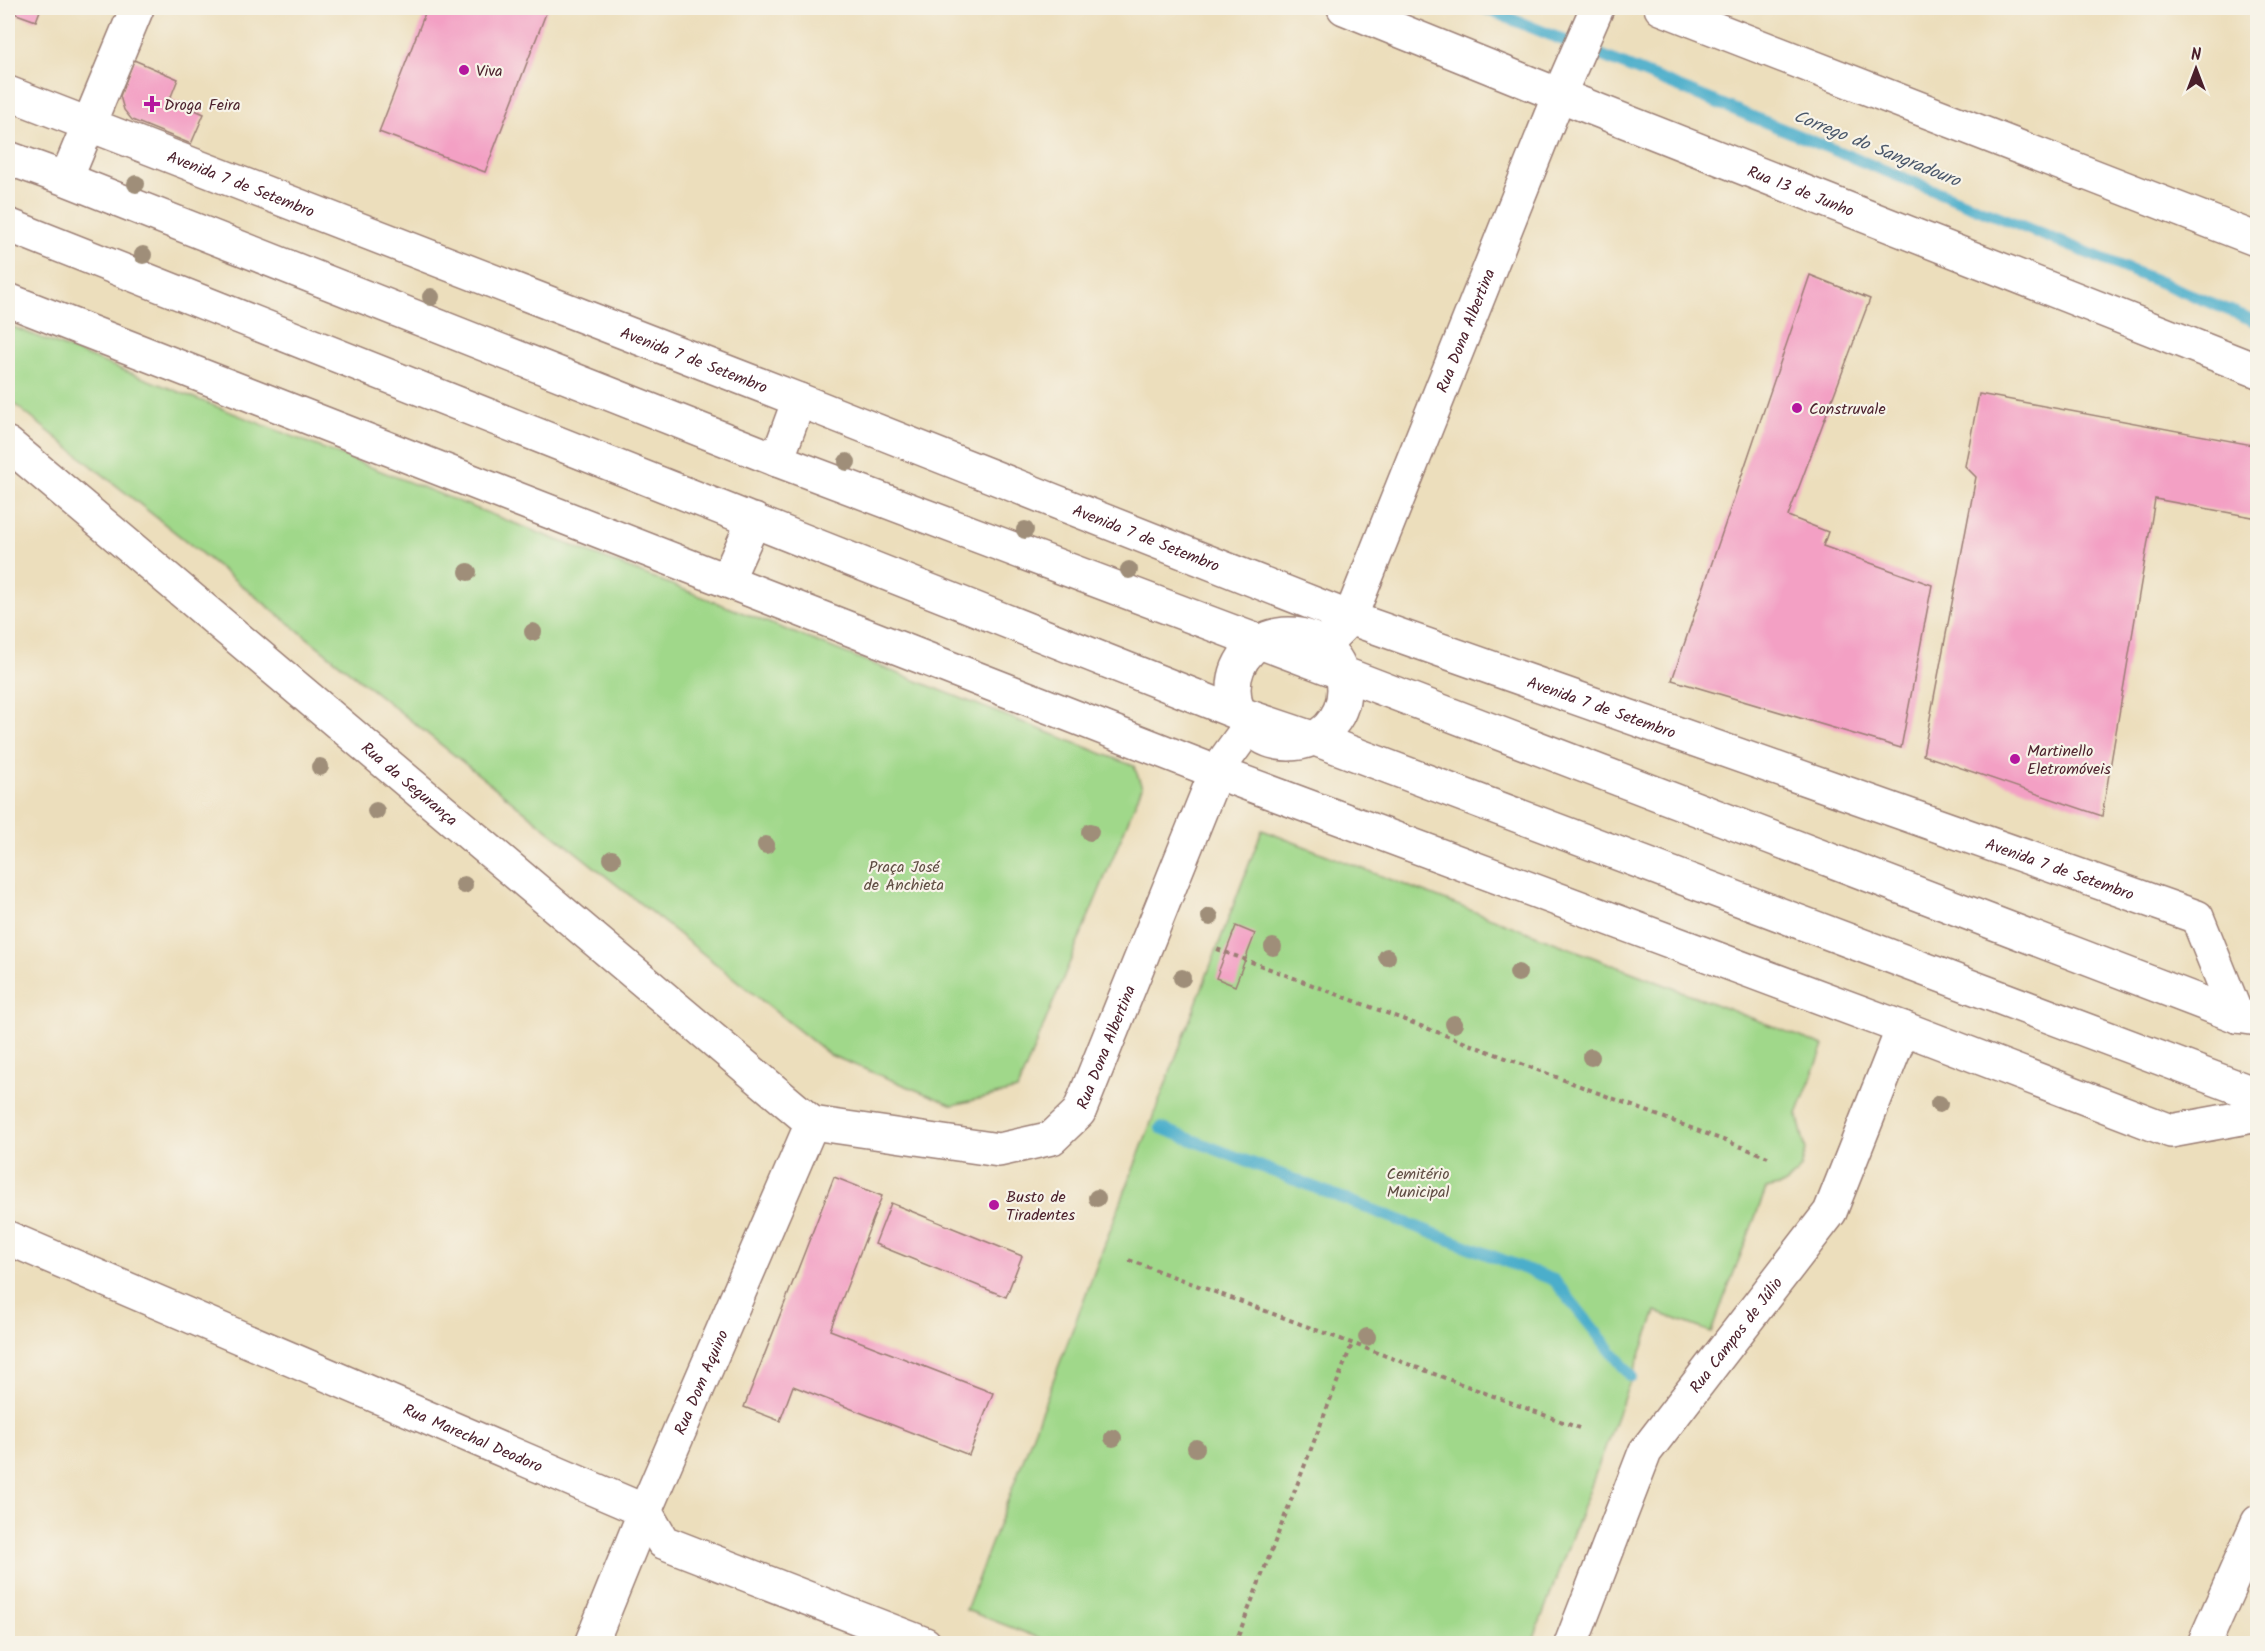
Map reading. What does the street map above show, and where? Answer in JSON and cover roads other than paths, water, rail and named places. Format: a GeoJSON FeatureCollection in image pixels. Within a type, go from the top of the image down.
{"type":"FeatureCollection","features":[{"type":"Feature","properties":{"kind":"street"},"geometry":{"type":"LineString","coordinates":[[66,178],[137,8]]}},
{"type":"Feature","properties":{"kind":"street","name":"Rua 13 de Junho"},"geometry":{"type":"LineString","coordinates":[[1344,8],[2258,371]]}},
{"type":"Feature","properties":{"kind":"street","name":"Rua Dona Albertina"},"geometry":{"type":"LineString","coordinates":[[1323,645],[1350,618],[1559,95],[1597,8]]}},
{"type":"Feature","properties":{"kind":"street"},"geometry":{"type":"LineString","coordinates":[[1661,8],[2258,240]]}},
{"type":"Feature","properties":{"kind":"street","name":"Avenida 7 de Setembro"},"geometry":{"type":"LineString","coordinates":[[8,93],[88,126],[799,400],[1350,618],[2197,917],[2247,1017]]}},
{"type":"Feature","properties":{"kind":"street","name":"Avenida 7 de Setembro"},"geometry":{"type":"LineString","coordinates":[[8,158],[66,178],[777,460],[2247,1017]]}},
{"type":"Feature","properties":{"kind":"street"},"geometry":{"type":"LineString","coordinates":[[8,225],[754,520],[1243,720],[1315,738],[2258,1095]]}},
{"type":"Feature","properties":{"kind":"street"},"geometry":{"type":"LineString","coordinates":[[8,300],[1216,772],[1903,1028],[2171,1131],[2258,1115]]}},
{"type":"Feature","properties":{"kind":"street"},"geometry":{"type":"LineString","coordinates":[[777,460],[799,400]]}},
{"type":"Feature","properties":{"kind":"street","name":"Rua da Segurança"},"geometry":{"type":"LineString","coordinates":[[8,444],[812,1123]]}},
{"type":"Feature","properties":{"kind":"street"},"geometry":{"type":"LineString","coordinates":[[727,580],[754,520]]}},
{"type":"Feature","properties":{"kind":"street"},"geometry":{"type":"LineString","coordinates":[[1243,720],[1233,697],[1233,681],[1238,665],[1247,652],[1259,642],[1275,635],[1292,633],[1308,637],[1323,645],[1335,657],[1342,673],[1343,703],[1328,729],[1315,738]]}},
{"type":"Feature","properties":{"kind":"street","name":"Rua Dona Albertina"},"geometry":{"type":"LineString","coordinates":[[812,1123],[999,1150],[1052,1138],[1079,1112],[1216,772],[1243,720]]}},
{"type":"Feature","properties":{"kind":"street","name":"Rua Campos de Júlio"},"geometry":{"type":"LineString","coordinates":[[1571,1644],[1645,1452],[1830,1212],[1903,1028]]}},
{"type":"Feature","properties":{"kind":"street","name":"Rua Dom Aquino"},"geometry":{"type":"LineString","coordinates":[[591,1644],[645,1511],[812,1123]]}},
{"type":"Feature","properties":{"kind":"street","name":"Rua Marechal Deodoro"},"geometry":{"type":"LineString","coordinates":[[8,1238],[645,1511]]}},
{"type":"Feature","properties":{"kind":"street"},"geometry":{"type":"LineString","coordinates":[[645,1511],[663,1542],[925,1644]]}},
{"type":"Feature","properties":{"kind":"street"},"geometry":{"type":"LineString","coordinates":[[2204,1644],[2258,1522]]}},
{"type":"Feature","properties":{"kind":"waterway","name":"Corrego do Sangradouro"},"geometry":{"type":"LineString","coordinates":[[1484,8],[2258,322]]}},
{"type":"Feature","properties":{"kind":"waterway"},"geometry":{"type":"LineString","coordinates":[[1161,1128],[1554,1280],[1631,1376]]}},
{"type":"Feature","properties":{"kind":"place","name":"Viva"},"geometry":{"type":"Point","coordinates":[464,70]}},
{"type":"Feature","properties":{"kind":"place","name":"Droga Feira"},"geometry":{"type":"Point","coordinates":[152,104]}},
{"type":"Feature","properties":{"kind":"place","name":"Construvale"},"geometry":{"type":"Point","coordinates":[1797,408]}},
{"type":"Feature","properties":{"kind":"place","name":"Martinello Eletromóveis"},"geometry":{"type":"Point","coordinates":[2015,759]}},
{"type":"Feature","properties":{"kind":"place","name":"Busto de Tiradentes"},"geometry":{"type":"Point","coordinates":[994,1205]}},
{"type":"Feature","properties":{"kind":"park label","name":"Praça José de Anchieta"},"geometry":{"type":"Point","coordinates":[904,875]}},
{"type":"Feature","properties":{"kind":"park label","name":"Cemitério Municipal"},"geometry":{"type":"Point","coordinates":[1418,1182]}}]}
